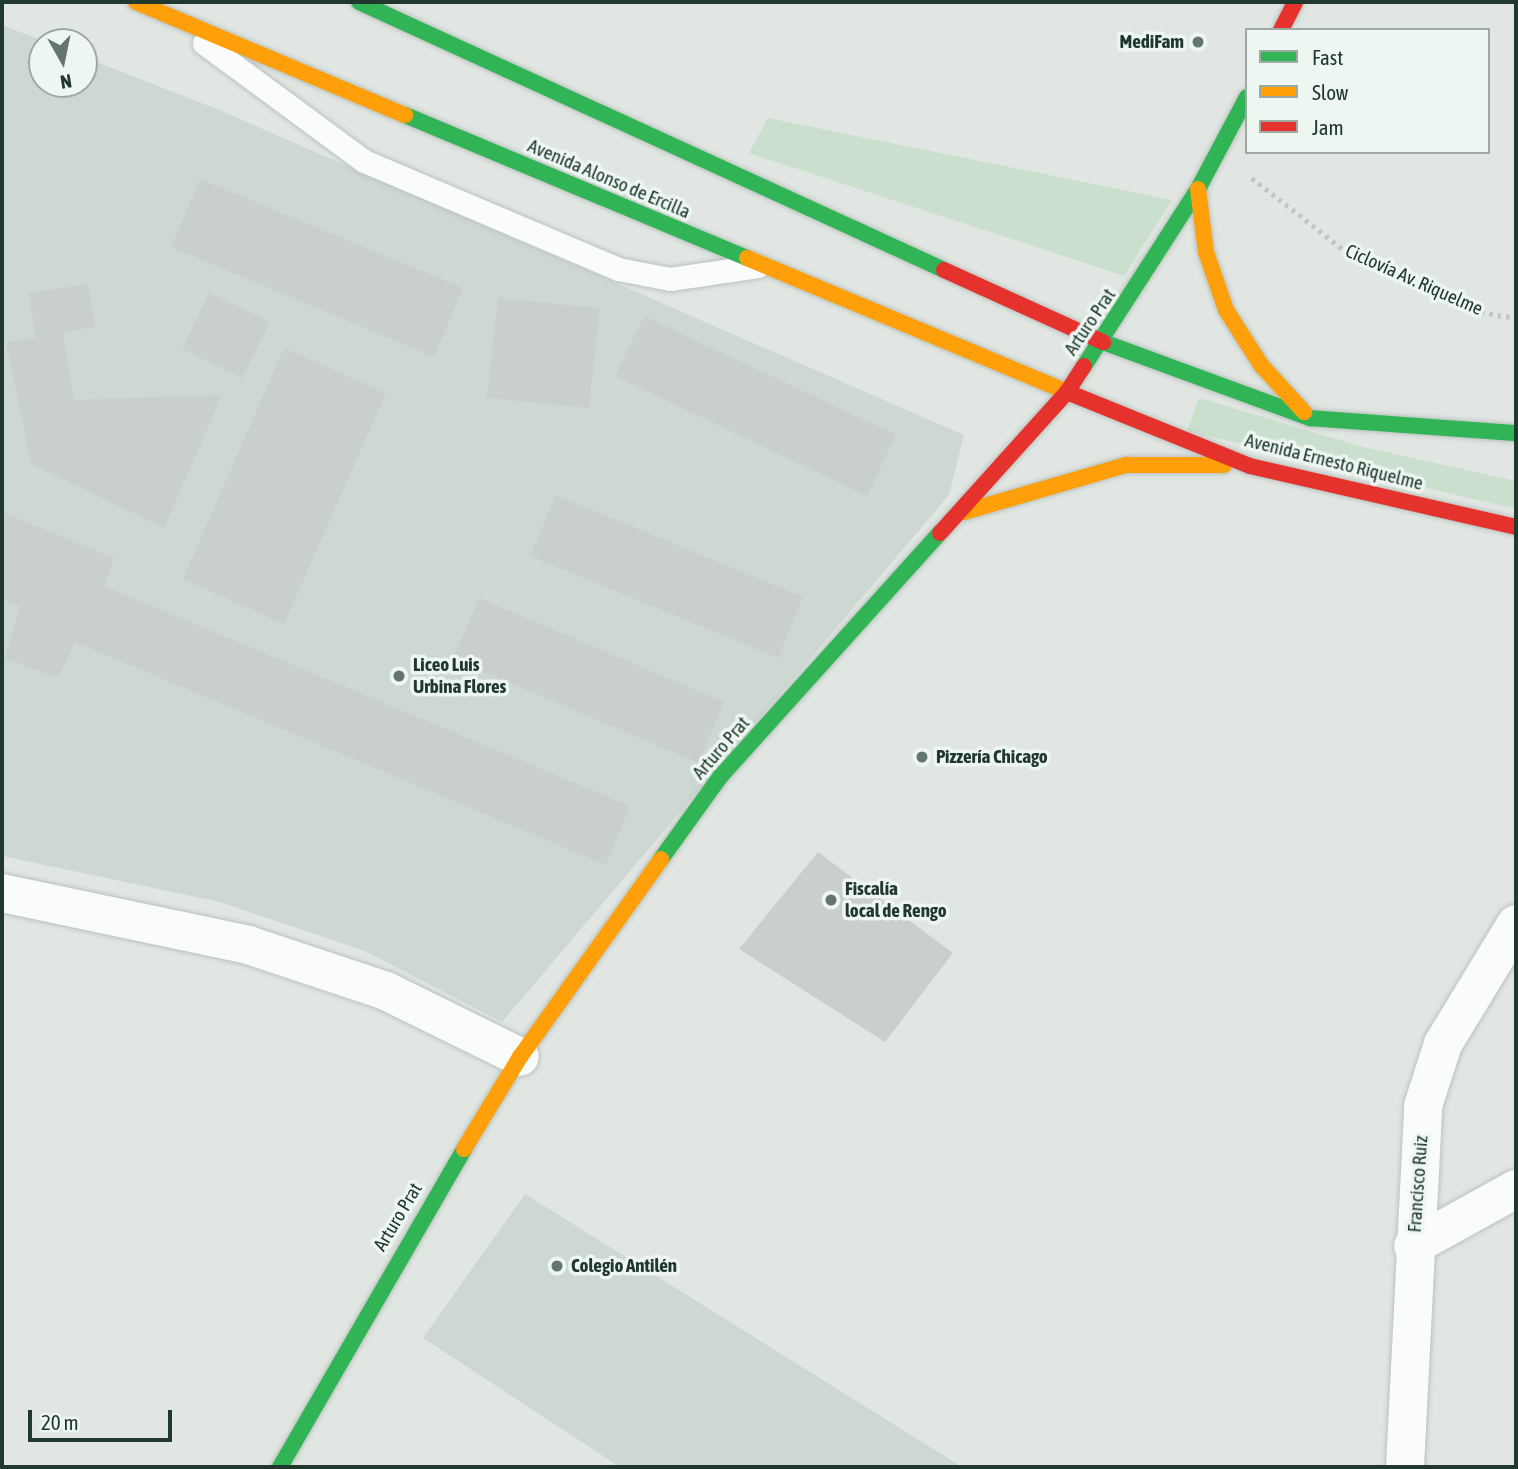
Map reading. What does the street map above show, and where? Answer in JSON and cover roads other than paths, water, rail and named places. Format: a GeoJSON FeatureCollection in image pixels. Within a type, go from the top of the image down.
{"type":"FeatureCollection","features":[{"type":"Feature","properties":{"kind":"main road","name":"Avenida Alonso de Ercilla"},"geometry":{"type":"LineString","coordinates":[[136,2],[1067,392]]}},
{"type":"Feature","properties":{"kind":"main road"},"geometry":{"type":"LineString","coordinates":[[359,2],[1104,342]]}},
{"type":"Feature","properties":{"kind":"main road"},"geometry":{"type":"LineString","coordinates":[[1282,28],[1295,2]]}},
{"type":"Feature","properties":{"kind":"main road","name":"Arturo Prat"},"geometry":{"type":"LineString","coordinates":[[280,1467],[424,1214],[520,1057],[720,777],[964,512],[1067,392],[1104,342],[1198,189],[1245,101]]}},
{"type":"Feature","properties":{"kind":"main road"},"geometry":{"type":"LineString","coordinates":[[1198,189],[1206,253],[1226,310],[1261,365],[1310,418]]}},
{"type":"Feature","properties":{"kind":"main road","name":"Avenida Ernesto Riquelme"},"geometry":{"type":"LineString","coordinates":[[1104,342],[1310,418],[1516,432]]}},
{"type":"Feature","properties":{"kind":"main road","name":"Avenida Ernesto Riquelme"},"geometry":{"type":"LineString","coordinates":[[1067,392],[1250,466],[1516,527]]}},
{"type":"Feature","properties":{"kind":"main road"},"geometry":{"type":"LineString","coordinates":[[964,512],[1126,465],[1250,466]]}},
{"type":"Feature","properties":{"kind":"street"},"geometry":{"type":"LineString","coordinates":[[2,893],[248,945],[386,991],[520,1057]]}},
{"type":"Feature","properties":{"kind":"street","name":"Francisco Ruiz"},"geometry":{"type":"LineString","coordinates":[[1405,1467],[1413,1246],[1423,1106],[1443,1044],[1516,924]]}},
{"type":"Feature","properties":{"kind":"street"},"geometry":{"type":"LineString","coordinates":[[1413,1246],[1516,1189]]}},
{"type":"Feature","properties":{"kind":"lane"},"geometry":{"type":"LineString","coordinates":[[168,16],[364,162],[618,269],[670,279],[762,265]]}},
{"type":"Feature","properties":{"kind":"place","name":"MediFam"},"geometry":{"type":"Point","coordinates":[1198,42]}},
{"type":"Feature","properties":{"kind":"place","name":"Liceo Luis Urbina Flores"},"geometry":{"type":"Point","coordinates":[399,676]}},
{"type":"Feature","properties":{"kind":"place","name":"Pizzería Chicago"},"geometry":{"type":"Point","coordinates":[922,757]}},
{"type":"Feature","properties":{"kind":"place","name":"Fiscalía local de Rengo"},"geometry":{"type":"Point","coordinates":[831,900]}},
{"type":"Feature","properties":{"kind":"place","name":"Colegio Antilén"},"geometry":{"type":"Point","coordinates":[557,1266]}}]}
